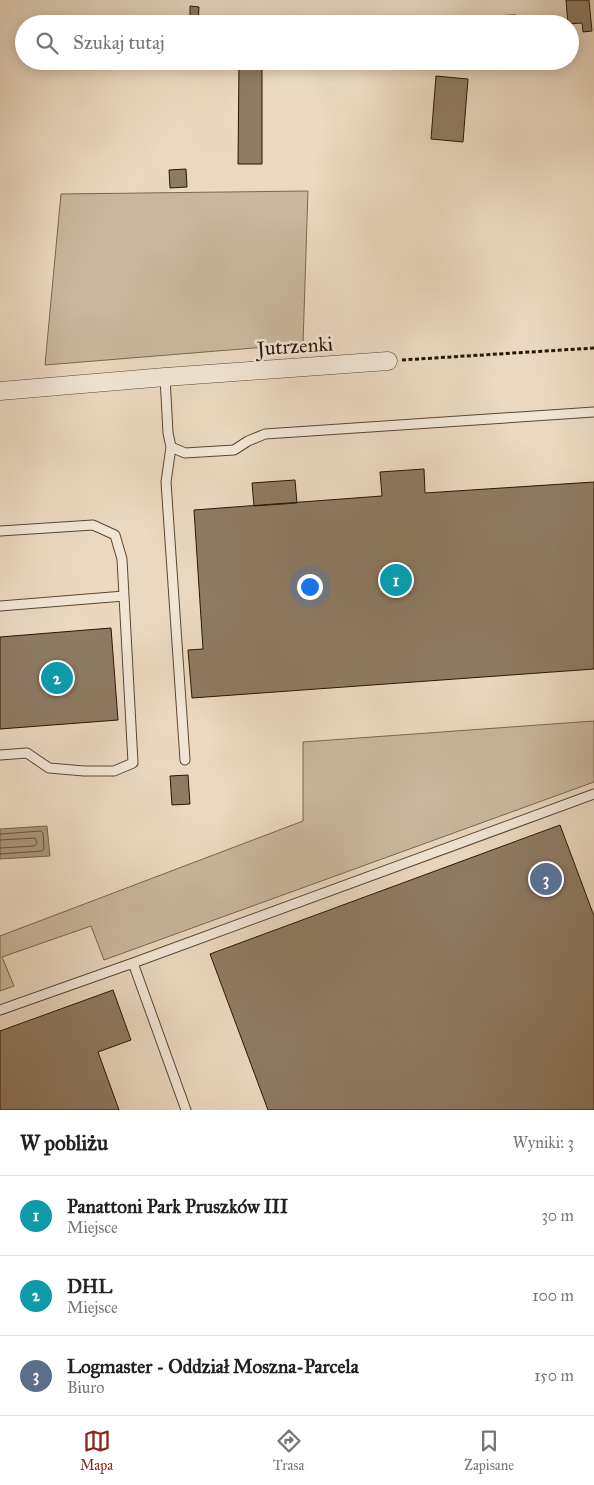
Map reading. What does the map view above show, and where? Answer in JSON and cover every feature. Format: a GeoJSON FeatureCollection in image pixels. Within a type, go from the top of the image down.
{"type":"FeatureCollection","features":[{"type":"Feature","properties":{"kind":"street","name":"Jutrzenki"},"geometry":{"type":"LineString","coordinates":[[0,391],[388,361]]}},
{"type":"Feature","properties":{"kind":"lane"},"geometry":{"type":"LineString","coordinates":[[165,377],[168,433],[171,448],[166,482],[185,760]]}},
{"type":"Feature","properties":{"kind":"lane"},"geometry":{"type":"LineString","coordinates":[[171,448],[185,453],[234,450],[248,441],[265,434],[594,412]]}},
{"type":"Feature","properties":{"kind":"lane"},"geometry":{"type":"LineString","coordinates":[[0,531],[93,525],[115,536],[122,559],[133,763],[114,771],[84,771],[49,768],[27,753],[0,755]]}},
{"type":"Feature","properties":{"kind":"lane"},"geometry":{"type":"LineString","coordinates":[[0,606],[124,596]]}},
{"type":"Feature","properties":{"kind":"lane"},"geometry":{"type":"LineString","coordinates":[[0,1010],[594,794]]}},
{"type":"Feature","properties":{"kind":"lane"},"geometry":{"type":"LineString","coordinates":[[133,963],[186,1110]]}},
{"type":"Feature","properties":{"kind":"path"},"geometry":{"type":"LineString","coordinates":[[388,361],[594,348]]}},
{"type":"Feature","properties":{"kind":"shaded area"},"geometry":{"type":"Polygon","coordinates":[[[308,191],[303,344],[45,365],[61,194],[308,191]]]}},
{"type":"Feature","properties":{"kind":"shaded area"},"geometry":{"type":"Polygon","coordinates":[[[594,721],[594,782],[104,960],[91,926],[2,957],[14,986],[0,991],[0,936],[303,821],[303,742],[594,721]]]}},
{"type":"Feature","properties":{"kind":"water"},"geometry":{"type":"Polygon","coordinates":[[[47,826],[50,856],[0,859],[0,829],[47,826]]]}},
{"type":"Feature","properties":{"kind":"building"},"geometry":{"type":"Polygon","coordinates":[[[566,0],[589,0],[592,31],[583,32],[582,23],[579,23],[579,15],[567,15],[566,0]]]}},
{"type":"Feature","properties":{"kind":"building"},"geometry":{"type":"Polygon","coordinates":[[[190,6],[199,7],[199,15],[190,15],[190,6]]]}},
{"type":"Feature","properties":{"kind":"building"},"geometry":{"type":"Polygon","coordinates":[[[239,70],[262,70],[262,164],[238,164],[239,70]]]}},
{"type":"Feature","properties":{"kind":"building"},"geometry":{"type":"Polygon","coordinates":[[[436,76],[468,79],[463,142],[431,139],[436,76]]]}},
{"type":"Feature","properties":{"kind":"building"},"geometry":{"type":"Polygon","coordinates":[[[186,169],[187,187],[170,188],[169,170],[186,169]]]}},
{"type":"Feature","properties":{"kind":"building"},"geometry":{"type":"Polygon","coordinates":[[[424,469],[425,493],[594,482],[594,669],[192,698],[188,650],[203,649],[194,510],[382,496],[380,472],[424,469]]]}},
{"type":"Feature","properties":{"kind":"building"},"geometry":{"type":"Polygon","coordinates":[[[295,480],[297,503],[254,506],[252,483],[295,480]]]}},
{"type":"Feature","properties":{"kind":"building"},"geometry":{"type":"Polygon","coordinates":[[[111,628],[118,720],[0,729],[0,637],[111,628]]]}},
{"type":"Feature","properties":{"kind":"building"},"geometry":{"type":"Polygon","coordinates":[[[188,775],[190,804],[172,805],[170,776],[188,775]]]}},
{"type":"Feature","properties":{"kind":"building"},"geometry":{"type":"Polygon","coordinates":[[[560,825],[594,916],[594,1110],[268,1110],[210,954],[560,825]]]}},
{"type":"Feature","properties":{"kind":"building"},"geometry":{"type":"Polygon","coordinates":[[[113,990],[131,1040],[98,1052],[119,1110],[0,1110],[0,1031],[113,990]]]}},
{"type":"Feature","properties":{"kind":"place","name":"Panattoni Park Pruszków III"},"geometry":{"type":"Point","coordinates":[396,580]}},
{"type":"Feature","properties":{"kind":"place","name":"DHL"},"geometry":{"type":"Point","coordinates":[57,678]}},
{"type":"Feature","properties":{"kind":"place","name":"Logmaster - Oddział Moszna-Parcela"},"geometry":{"type":"Point","coordinates":[546,879]}}]}
